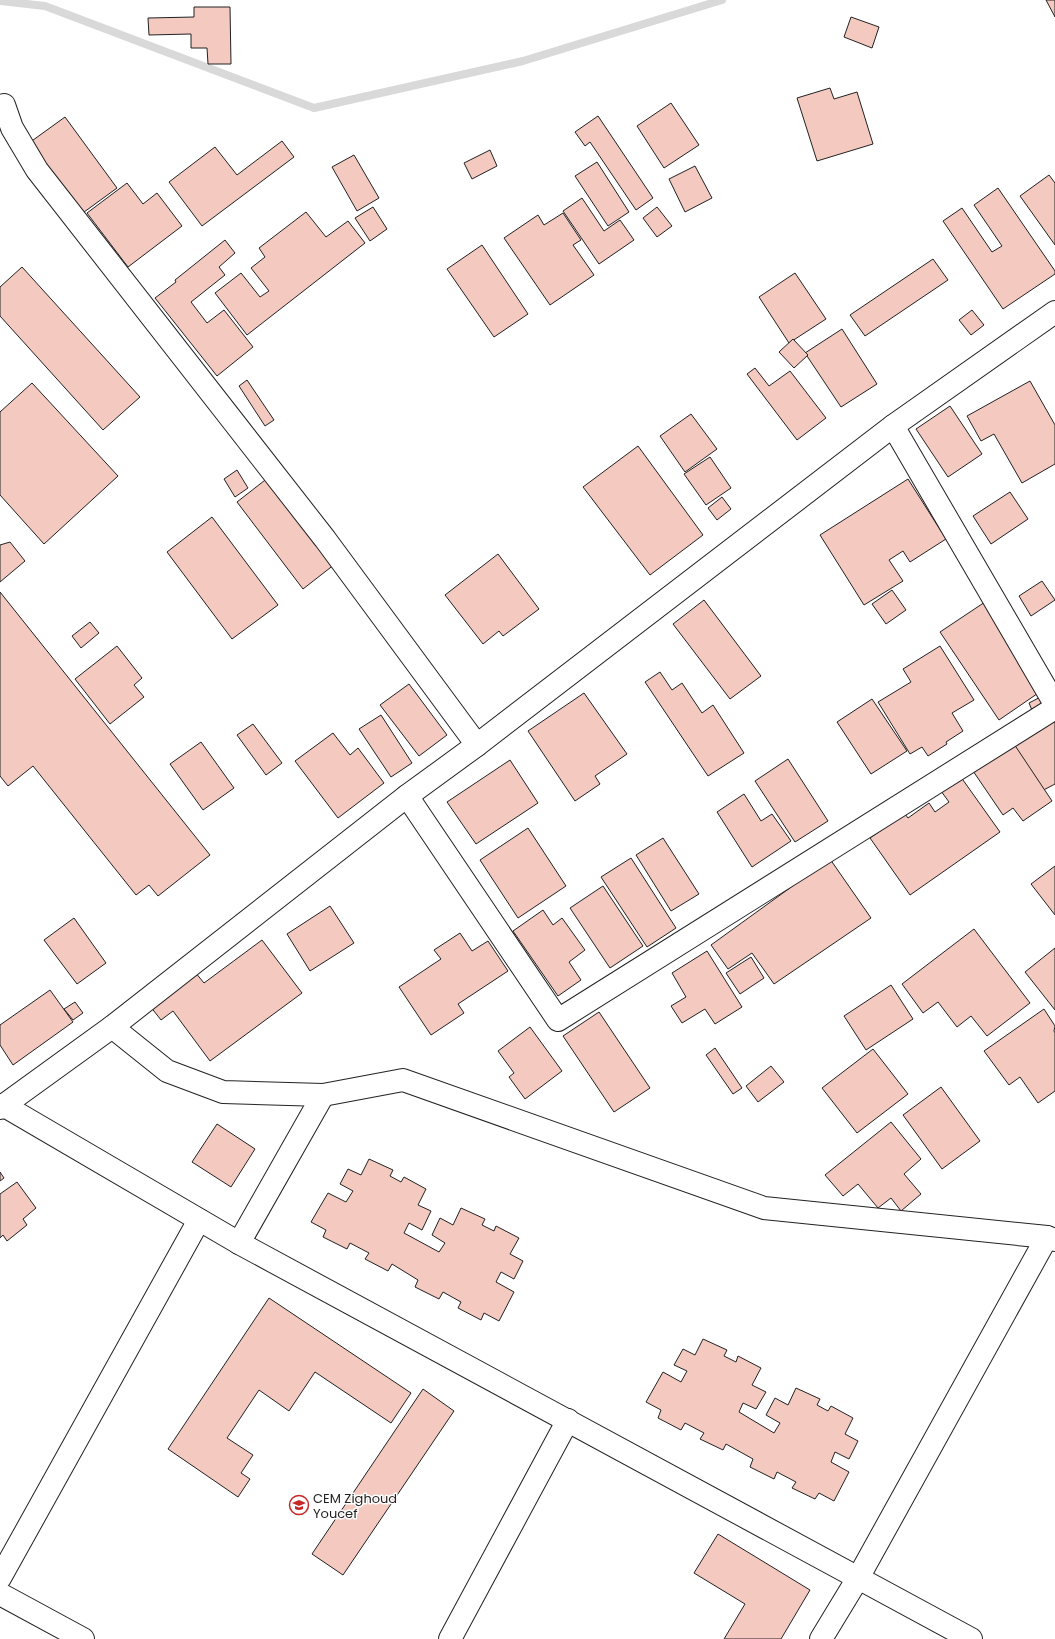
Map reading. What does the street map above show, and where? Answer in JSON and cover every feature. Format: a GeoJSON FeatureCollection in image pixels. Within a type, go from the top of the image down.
{"type":"FeatureCollection","features":[{"type":"Feature","properties":{"kind":"street"},"geometry":{"type":"LineString","coordinates":[[4,105],[12,128],[37,170],[325,539],[477,745]]}},
{"type":"Feature","properties":{"kind":"street"},"geometry":{"type":"LineString","coordinates":[[971,1639],[239,1243],[1,1106],[112,1027],[406,796],[477,745],[893,426],[1055,312]]}},
{"type":"Feature","properties":{"kind":"street"},"geometry":{"type":"LineString","coordinates":[[893,426],[1055,704]]}},
{"type":"Feature","properties":{"kind":"street"},"geometry":{"type":"LineString","coordinates":[[406,796],[558,1020],[1055,708]]}},
{"type":"Feature","properties":{"kind":"street"},"geometry":{"type":"LineString","coordinates":[[112,1027],[167,1071],[223,1092],[323,1095],[403,1080],[764,1208],[1051,1238],[858,1578],[821,1639]]}},
{"type":"Feature","properties":{"kind":"street"},"geometry":{"type":"LineString","coordinates":[[239,1243],[323,1095]]}},
{"type":"Feature","properties":{"kind":"street"},"geometry":{"type":"LineString","coordinates":[[0,1578],[199,1220]]}},
{"type":"Feature","properties":{"kind":"street"},"geometry":{"type":"LineString","coordinates":[[450,1639],[568,1420]]}},
{"type":"Feature","properties":{"kind":"street"},"geometry":{"type":"LineString","coordinates":[[0,1594],[83,1639]]}},
{"type":"Feature","properties":{"kind":"building"},"geometry":{"type":"Polygon","coordinates":[[[1046,0],[1055,0],[1055,17],[1046,0]]]}},
{"type":"Feature","properties":{"kind":"building"},"geometry":{"type":"Polygon","coordinates":[[[194,7],[230,7],[231,64],[208,64],[207,48],[191,48],[191,34],[149,35],[148,18],[194,17],[194,7]]]}},
{"type":"Feature","properties":{"kind":"building"},"geometry":{"type":"Polygon","coordinates":[[[851,17],[879,27],[872,48],[844,37],[851,17]]]}},
{"type":"Feature","properties":{"kind":"building"},"geometry":{"type":"Polygon","coordinates":[[[830,88],[834,99],[857,92],[873,144],[817,161],[797,98],[830,88]]]}},
{"type":"Feature","properties":{"kind":"building"},"geometry":{"type":"Polygon","coordinates":[[[671,103],[699,145],[664,168],[637,126],[671,103]]]}},
{"type":"Feature","properties":{"kind":"building"},"geometry":{"type":"Polygon","coordinates":[[[598,116],[653,198],[636,210],[590,142],[585,146],[575,132],[598,116]]]}},
{"type":"Feature","properties":{"kind":"building"},"geometry":{"type":"Polygon","coordinates":[[[65,117],[117,188],[80,215],[29,143],[65,117]]]}},
{"type":"Feature","properties":{"kind":"building"},"geometry":{"type":"Polygon","coordinates":[[[282,141],[294,157],[202,226],[169,182],[215,147],[237,175],[282,141]]]}},
{"type":"Feature","properties":{"kind":"building"},"geometry":{"type":"Polygon","coordinates":[[[490,150],[497,166],[472,179],[464,163],[490,150]]]}},
{"type":"Feature","properties":{"kind":"building"},"geometry":{"type":"Polygon","coordinates":[[[354,155],[379,198],[357,211],[332,167],[354,155]]]}},
{"type":"Feature","properties":{"kind":"building"},"geometry":{"type":"Polygon","coordinates":[[[597,162],[629,212],[608,226],[575,176],[597,162]]]}},
{"type":"Feature","properties":{"kind":"building"},"geometry":{"type":"Polygon","coordinates":[[[695,166],[712,198],[685,212],[669,179],[695,166]]]}},
{"type":"Feature","properties":{"kind":"building"},"geometry":{"type":"Polygon","coordinates":[[[1049,175],[1055,183],[1055,245],[1020,196],[1049,175]]]}},
{"type":"Feature","properties":{"kind":"building"},"geometry":{"type":"Polygon","coordinates":[[[127,183],[143,204],[157,193],[182,226],[128,267],[87,213],[127,183]]]}},
{"type":"Feature","properties":{"kind":"building"},"geometry":{"type":"Polygon","coordinates":[[[998,188],[1055,271],[1055,274],[1003,309],[943,221],[962,208],[992,252],[1002,246],[974,205],[998,188]]]}},
{"type":"Feature","properties":{"kind":"building"},"geometry":{"type":"Polygon","coordinates":[[[582,198],[604,231],[620,220],[634,240],[599,264],[563,211],[582,198]]]}},
{"type":"Feature","properties":{"kind":"building"},"geometry":{"type":"Polygon","coordinates":[[[373,207],[387,229],[370,241],[355,218],[373,207]]]}},
{"type":"Feature","properties":{"kind":"building"},"geometry":{"type":"Polygon","coordinates":[[[657,207],[672,226],[657,237],[643,218],[657,207]]]}},
{"type":"Feature","properties":{"kind":"building"},"geometry":{"type":"Polygon","coordinates":[[[306,212],[326,237],[348,221],[365,243],[247,335],[215,293],[241,273],[260,297],[269,291],[251,268],[265,257],[259,248],[306,212]]]}},
{"type":"Feature","properties":{"kind":"building"},"geometry":{"type":"Polygon","coordinates":[[[563,213],[581,240],[573,245],[594,275],[550,305],[504,238],[538,215],[544,225],[563,213]]]}},
{"type":"Feature","properties":{"kind":"building"},"geometry":{"type":"Polygon","coordinates":[[[225,240],[235,253],[219,267],[225,275],[191,302],[207,323],[224,310],[253,347],[217,376],[155,298],[225,240]]]}},
{"type":"Feature","properties":{"kind":"building"},"geometry":{"type":"Polygon","coordinates":[[[482,245],[528,314],[494,337],[447,269],[482,245]]]}},
{"type":"Feature","properties":{"kind":"building"},"geometry":{"type":"Polygon","coordinates":[[[933,259],[948,280],[865,336],[850,315],[933,259]]]}},
{"type":"Feature","properties":{"kind":"building"},"geometry":{"type":"Polygon","coordinates":[[[22,267],[140,397],[103,430],[0,316],[0,287],[22,267]]]}},
{"type":"Feature","properties":{"kind":"building"},"geometry":{"type":"Polygon","coordinates":[[[795,273],[826,319],[789,343],[759,297],[795,273]]]}},
{"type":"Feature","properties":{"kind":"building"},"geometry":{"type":"Polygon","coordinates":[[[972,310],[984,325],[971,335],[959,320],[972,310]]]}},
{"type":"Feature","properties":{"kind":"building"},"geometry":{"type":"Polygon","coordinates":[[[842,329],[877,384],[841,407],[805,353],[842,329]]]}},
{"type":"Feature","properties":{"kind":"building"},"geometry":{"type":"Polygon","coordinates":[[[793,339],[808,355],[794,368],[779,352],[793,339]]]}},
{"type":"Feature","properties":{"kind":"building"},"geometry":{"type":"Polygon","coordinates":[[[755,368],[769,386],[790,371],[826,418],[797,440],[747,374],[755,368]]]}},
{"type":"Feature","properties":{"kind":"building"},"geometry":{"type":"Polygon","coordinates":[[[247,380],[274,420],[265,426],[239,386],[247,380]]]}},
{"type":"Feature","properties":{"kind":"building"},"geometry":{"type":"Polygon","coordinates":[[[1030,381],[1055,425],[1055,464],[1022,483],[994,434],[981,441],[967,416],[1030,381]]]}},
{"type":"Feature","properties":{"kind":"building"},"geometry":{"type":"Polygon","coordinates":[[[32,383],[118,476],[44,544],[0,495],[0,412],[32,383]]]}},
{"type":"Feature","properties":{"kind":"building"},"geometry":{"type":"Polygon","coordinates":[[[950,406],[982,454],[948,477],[916,429],[950,406]]]}},
{"type":"Feature","properties":{"kind":"building"},"geometry":{"type":"Polygon","coordinates":[[[691,414],[717,449],[685,472],[660,436],[691,414]]]}},
{"type":"Feature","properties":{"kind":"building"},"geometry":{"type":"Polygon","coordinates":[[[638,446],[703,535],[650,575],[583,487],[638,446]]]}},
{"type":"Feature","properties":{"kind":"building"},"geometry":{"type":"Polygon","coordinates":[[[710,457],[731,488],[706,505],[684,474],[710,457]]]}},
{"type":"Feature","properties":{"kind":"building"},"geometry":{"type":"Polygon","coordinates":[[[237,470],[248,488],[235,497],[224,479],[237,470]]]}},
{"type":"Feature","properties":{"kind":"building"},"geometry":{"type":"Polygon","coordinates":[[[278,470],[344,557],[303,589],[237,502],[278,470]]]}},
{"type":"Feature","properties":{"kind":"building"},"geometry":{"type":"Polygon","coordinates":[[[908,479],[946,539],[910,562],[903,551],[889,560],[903,581],[864,605],[820,535],[908,479]]]}},
{"type":"Feature","properties":{"kind":"building"},"geometry":{"type":"Polygon","coordinates":[[[1010,492],[1028,519],[991,544],[973,516],[1010,492]]]}},
{"type":"Feature","properties":{"kind":"building"},"geometry":{"type":"Polygon","coordinates":[[[722,497],[731,509],[717,520],[708,508],[722,497]]]}},
{"type":"Feature","properties":{"kind":"building"},"geometry":{"type":"Polygon","coordinates":[[[212,517],[278,605],[232,639],[167,552],[212,517]]]}},
{"type":"Feature","properties":{"kind":"building"},"geometry":{"type":"Polygon","coordinates":[[[10,542],[25,561],[0,582],[0,545],[10,542]]]}},
{"type":"Feature","properties":{"kind":"building"},"geometry":{"type":"Polygon","coordinates":[[[498,554],[539,609],[503,636],[499,631],[483,644],[445,595],[498,554]]]}},
{"type":"Feature","properties":{"kind":"building"},"geometry":{"type":"Polygon","coordinates":[[[1042,581],[1055,600],[1031,616],[1019,596],[1042,581]]]}},
{"type":"Feature","properties":{"kind":"building"},"geometry":{"type":"Polygon","coordinates":[[[892,590],[906,610],[886,624],[872,604],[892,590]]]}},
{"type":"Feature","properties":{"kind":"building"},"geometry":{"type":"Polygon","coordinates":[[[0,592],[210,855],[158,896],[149,885],[136,895],[33,766],[8,786],[0,776],[0,592]]]}},
{"type":"Feature","properties":{"kind":"building"},"geometry":{"type":"Polygon","coordinates":[[[704,600],[761,676],[730,699],[673,624],[704,600]]]}},
{"type":"Feature","properties":{"kind":"building"},"geometry":{"type":"Polygon","coordinates":[[[988,600],[1047,687],[999,720],[940,632],[988,600]]]}},
{"type":"Feature","properties":{"kind":"building"},"geometry":{"type":"Polygon","coordinates":[[[90,622],[99,633],[81,648],[72,636],[90,622]]]}},
{"type":"Feature","properties":{"kind":"building"},"geometry":{"type":"Polygon","coordinates":[[[117,646],[142,678],[134,685],[144,697],[110,724],[75,679],[117,646]]]}},
{"type":"Feature","properties":{"kind":"building"},"geometry":{"type":"Polygon","coordinates":[[[940,646],[974,700],[952,713],[963,731],[946,742],[947,744],[928,756],[922,747],[910,754],[878,702],[911,682],[903,669],[940,646]]]}},
{"type":"Feature","properties":{"kind":"building"},"geometry":{"type":"Polygon","coordinates":[[[660,672],[672,690],[682,683],[702,713],[713,705],[744,753],[708,776],[645,682],[660,672]]]}},
{"type":"Feature","properties":{"kind":"building"},"geometry":{"type":"Polygon","coordinates":[[[409,684],[447,735],[419,756],[380,705],[409,684]]]}},
{"type":"Feature","properties":{"kind":"building"},"geometry":{"type":"Polygon","coordinates":[[[1052,691],[1055,696],[1055,784],[1034,795],[998,738],[1034,715],[1029,703],[1052,691]]]}},
{"type":"Feature","properties":{"kind":"building"},"geometry":{"type":"Polygon","coordinates":[[[584,693],[627,754],[595,776],[600,784],[575,801],[528,731],[584,693]]]}},
{"type":"Feature","properties":{"kind":"building"},"geometry":{"type":"Polygon","coordinates":[[[872,699],[907,751],[871,774],[837,722],[872,699]]]}},
{"type":"Feature","properties":{"kind":"building"},"geometry":{"type":"Polygon","coordinates":[[[381,715],[412,763],[391,777],[359,729],[381,715]]]}},
{"type":"Feature","properties":{"kind":"building"},"geometry":{"type":"Polygon","coordinates":[[[253,724],[282,763],[266,775],[237,735],[253,724]]]}},
{"type":"Feature","properties":{"kind":"building"},"geometry":{"type":"Polygon","coordinates":[[[333,733],[350,755],[358,748],[384,783],[338,818],[295,761],[333,733]]]}},
{"type":"Feature","properties":{"kind":"building"},"geometry":{"type":"Polygon","coordinates":[[[1012,741],[1052,801],[1023,821],[1013,808],[1003,815],[971,768],[1012,741]]]}},
{"type":"Feature","properties":{"kind":"building"},"geometry":{"type":"Polygon","coordinates":[[[201,742],[234,788],[203,810],[170,764],[201,742]]]}},
{"type":"Feature","properties":{"kind":"building"},"geometry":{"type":"Polygon","coordinates":[[[788,759],[828,821],[795,842],[755,781],[788,759]]]}},
{"type":"Feature","properties":{"kind":"building"},"geometry":{"type":"Polygon","coordinates":[[[510,760],[538,803],[476,844],[447,802],[510,760]]]}},
{"type":"Feature","properties":{"kind":"building"},"geometry":{"type":"Polygon","coordinates":[[[958,773],[1000,832],[910,895],[870,838],[905,814],[908,818],[929,803],[935,812],[949,802],[938,787],[958,773]]]}},
{"type":"Feature","properties":{"kind":"building"},"geometry":{"type":"Polygon","coordinates":[[[744,794],[761,821],[772,814],[791,841],[752,867],[717,812],[744,794]]]}},
{"type":"Feature","properties":{"kind":"building"},"geometry":{"type":"Polygon","coordinates":[[[528,828],[566,886],[518,918],[480,860],[528,828]]]}},
{"type":"Feature","properties":{"kind":"building"},"geometry":{"type":"Polygon","coordinates":[[[663,838],[699,894],[671,911],[636,855],[663,838]]]}},
{"type":"Feature","properties":{"kind":"building"},"geometry":{"type":"Polygon","coordinates":[[[631,858],[676,928],[647,947],[601,877],[631,858]]]}},
{"type":"Feature","properties":{"kind":"building"},"geometry":{"type":"Polygon","coordinates":[[[830,859],[871,918],[774,984],[752,953],[728,969],[711,945],[830,859]]]}},
{"type":"Feature","properties":{"kind":"building"},"geometry":{"type":"Polygon","coordinates":[[[1055,866],[1055,915],[1031,884],[1055,866]]]}},
{"type":"Feature","properties":{"kind":"building"},"geometry":{"type":"Polygon","coordinates":[[[603,886],[643,946],[610,968],[570,908],[603,886]]]}},
{"type":"Feature","properties":{"kind":"building"},"geometry":{"type":"Polygon","coordinates":[[[330,906],[354,943],[310,971],[287,934],[330,906]]]}},
{"type":"Feature","properties":{"kind":"building"},"geometry":{"type":"Polygon","coordinates":[[[543,910],[553,925],[562,918],[585,950],[569,962],[581,980],[558,996],[513,931],[543,910]]]}},
{"type":"Feature","properties":{"kind":"building"},"geometry":{"type":"Polygon","coordinates":[[[74,918],[106,963],[77,984],[44,940],[74,918]]]}},
{"type":"Feature","properties":{"kind":"building"},"geometry":{"type":"Polygon","coordinates":[[[974,929],[1030,1003],[987,1036],[971,1016],[957,1027],[938,1002],[923,1013],[902,984],[974,929]]]}},
{"type":"Feature","properties":{"kind":"building"},"geometry":{"type":"Polygon","coordinates":[[[460,933],[472,951],[488,941],[508,971],[458,1004],[464,1013],[431,1035],[399,987],[441,959],[434,950],[460,933]]]}},
{"type":"Feature","properties":{"kind":"building"},"geometry":{"type":"Polygon","coordinates":[[[262,940],[302,993],[210,1061],[173,1011],[161,1020],[150,1006],[195,972],[204,983],[262,940]]]}},
{"type":"Feature","properties":{"kind":"building"},"geometry":{"type":"Polygon","coordinates":[[[1055,948],[1055,1010],[1025,972],[1055,948]]]}},
{"type":"Feature","properties":{"kind":"building"},"geometry":{"type":"Polygon","coordinates":[[[707,951],[742,1007],[715,1024],[705,1009],[682,1023],[671,1006],[686,997],[672,973],[707,951]]]}},
{"type":"Feature","properties":{"kind":"building"},"geometry":{"type":"Polygon","coordinates":[[[751,957],[764,978],[740,994],[726,973],[751,957]]]}},
{"type":"Feature","properties":{"kind":"building"},"geometry":{"type":"Polygon","coordinates":[[[891,985],[913,1019],[866,1050],[844,1016],[891,985]]]}},
{"type":"Feature","properties":{"kind":"building"},"geometry":{"type":"Polygon","coordinates":[[[50,990],[73,1022],[13,1065],[0,1045],[0,1025],[50,990]]]}},
{"type":"Feature","properties":{"kind":"building"},"geometry":{"type":"Polygon","coordinates":[[[75,1002],[83,1013],[73,1020],[64,1009],[75,1002]]]}},
{"type":"Feature","properties":{"kind":"building"},"geometry":{"type":"Polygon","coordinates":[[[1044,1009],[1055,1026],[1055,1091],[1038,1103],[1020,1077],[1009,1085],[984,1051],[1044,1009]]]}},
{"type":"Feature","properties":{"kind":"building"},"geometry":{"type":"Polygon","coordinates":[[[599,1012],[650,1088],[614,1112],[563,1036],[599,1012]]]}},
{"type":"Feature","properties":{"kind":"building"},"geometry":{"type":"Polygon","coordinates":[[[530,1027],[562,1071],[525,1099],[509,1077],[514,1073],[498,1051],[530,1027]]]}},
{"type":"Feature","properties":{"kind":"building"},"geometry":{"type":"Polygon","coordinates":[[[715,1048],[742,1088],[733,1094],[706,1055],[715,1048]]]}},
{"type":"Feature","properties":{"kind":"building"},"geometry":{"type":"Polygon","coordinates":[[[873,1049],[908,1094],[857,1133],[822,1088],[873,1049]]]}},
{"type":"Feature","properties":{"kind":"building"},"geometry":{"type":"Polygon","coordinates":[[[771,1066],[784,1082],[758,1102],[746,1086],[771,1066]]]}},
{"type":"Feature","properties":{"kind":"building"},"geometry":{"type":"Polygon","coordinates":[[[941,1087],[980,1141],[942,1169],[903,1115],[941,1087]]]}},
{"type":"Feature","properties":{"kind":"building"},"geometry":{"type":"Polygon","coordinates":[[[891,1122],[921,1159],[904,1174],[921,1194],[901,1211],[891,1198],[878,1208],[858,1184],[843,1196],[825,1175],[891,1122]]]}},
{"type":"Feature","properties":{"kind":"building"},"geometry":{"type":"Polygon","coordinates":[[[217,1124],[255,1149],[231,1187],[192,1162],[217,1124]]]}},
{"type":"Feature","properties":{"kind":"building"},"geometry":{"type":"Polygon","coordinates":[[[369,1159],[393,1170],[390,1176],[401,1182],[404,1177],[426,1189],[418,1205],[431,1211],[422,1230],[409,1223],[404,1233],[439,1252],[445,1243],[432,1235],[440,1218],[453,1225],[461,1208],[485,1219],[482,1225],[494,1231],[496,1226],[519,1238],[510,1254],[523,1261],[514,1279],[501,1272],[496,1282],[514,1292],[499,1321],[484,1313],[481,1320],[458,1308],[461,1302],[443,1292],[439,1299],[415,1287],[418,1280],[392,1264],[388,1271],[365,1259],[369,1253],[350,1243],[347,1249],[323,1237],[326,1230],[311,1222],[328,1193],[346,1202],[353,1191],[340,1184],[348,1169],[361,1175],[369,1159]]]}},
{"type":"Feature","properties":{"kind":"building"},"geometry":{"type":"Polygon","coordinates":[[[0,1172],[4,1178],[0,1181],[0,1172]]]}},
{"type":"Feature","properties":{"kind":"building"},"geometry":{"type":"Polygon","coordinates":[[[17,1182],[36,1208],[23,1219],[27,1225],[7,1241],[3,1235],[0,1238],[0,1194],[17,1182]]]}},
{"type":"Feature","properties":{"kind":"building"},"geometry":{"type":"Polygon","coordinates":[[[269,1298],[411,1393],[391,1423],[315,1372],[289,1411],[259,1390],[227,1438],[253,1455],[241,1473],[250,1479],[238,1497],[168,1449],[269,1298]]]}},
{"type":"Feature","properties":{"kind":"building"},"geometry":{"type":"Polygon","coordinates":[[[703,1339],[727,1350],[724,1356],[736,1362],[738,1356],[761,1368],[752,1385],[766,1392],[756,1409],[743,1403],[739,1412],[774,1433],[780,1423],[766,1415],[775,1398],[788,1405],[796,1388],[820,1399],[817,1405],[828,1411],[831,1406],[853,1418],[845,1434],[858,1441],[849,1459],[835,1452],[831,1462],[849,1472],[834,1501],[819,1493],[815,1499],[792,1488],[796,1482],[777,1472],[774,1479],[750,1467],[753,1459],[726,1444],[723,1450],[700,1439],[704,1433],[685,1423],[681,1430],[658,1418],[661,1410],[646,1402],[663,1372],[681,1382],[687,1371],[674,1365],[683,1349],[695,1355],[703,1339]]]}},
{"type":"Feature","properties":{"kind":"building"},"geometry":{"type":"Polygon","coordinates":[[[423,1389],[454,1411],[343,1575],[312,1554],[423,1389]]]}},
{"type":"Feature","properties":{"kind":"building"},"geometry":{"type":"Polygon","coordinates":[[[718,1534],[810,1590],[781,1639],[724,1639],[745,1604],[694,1573],[718,1534]]]}},
{"type":"Feature","properties":{"kind":"waterway"},"geometry":{"type":"LineString","coordinates":[[0,1],[45,6],[314,108],[523,61],[722,0]]}},
{"type":"Feature","properties":{"kind":"place","name":"CEM Zighoud Youcef"},"geometry":{"type":"Point","coordinates":[299,1505]}}]}
